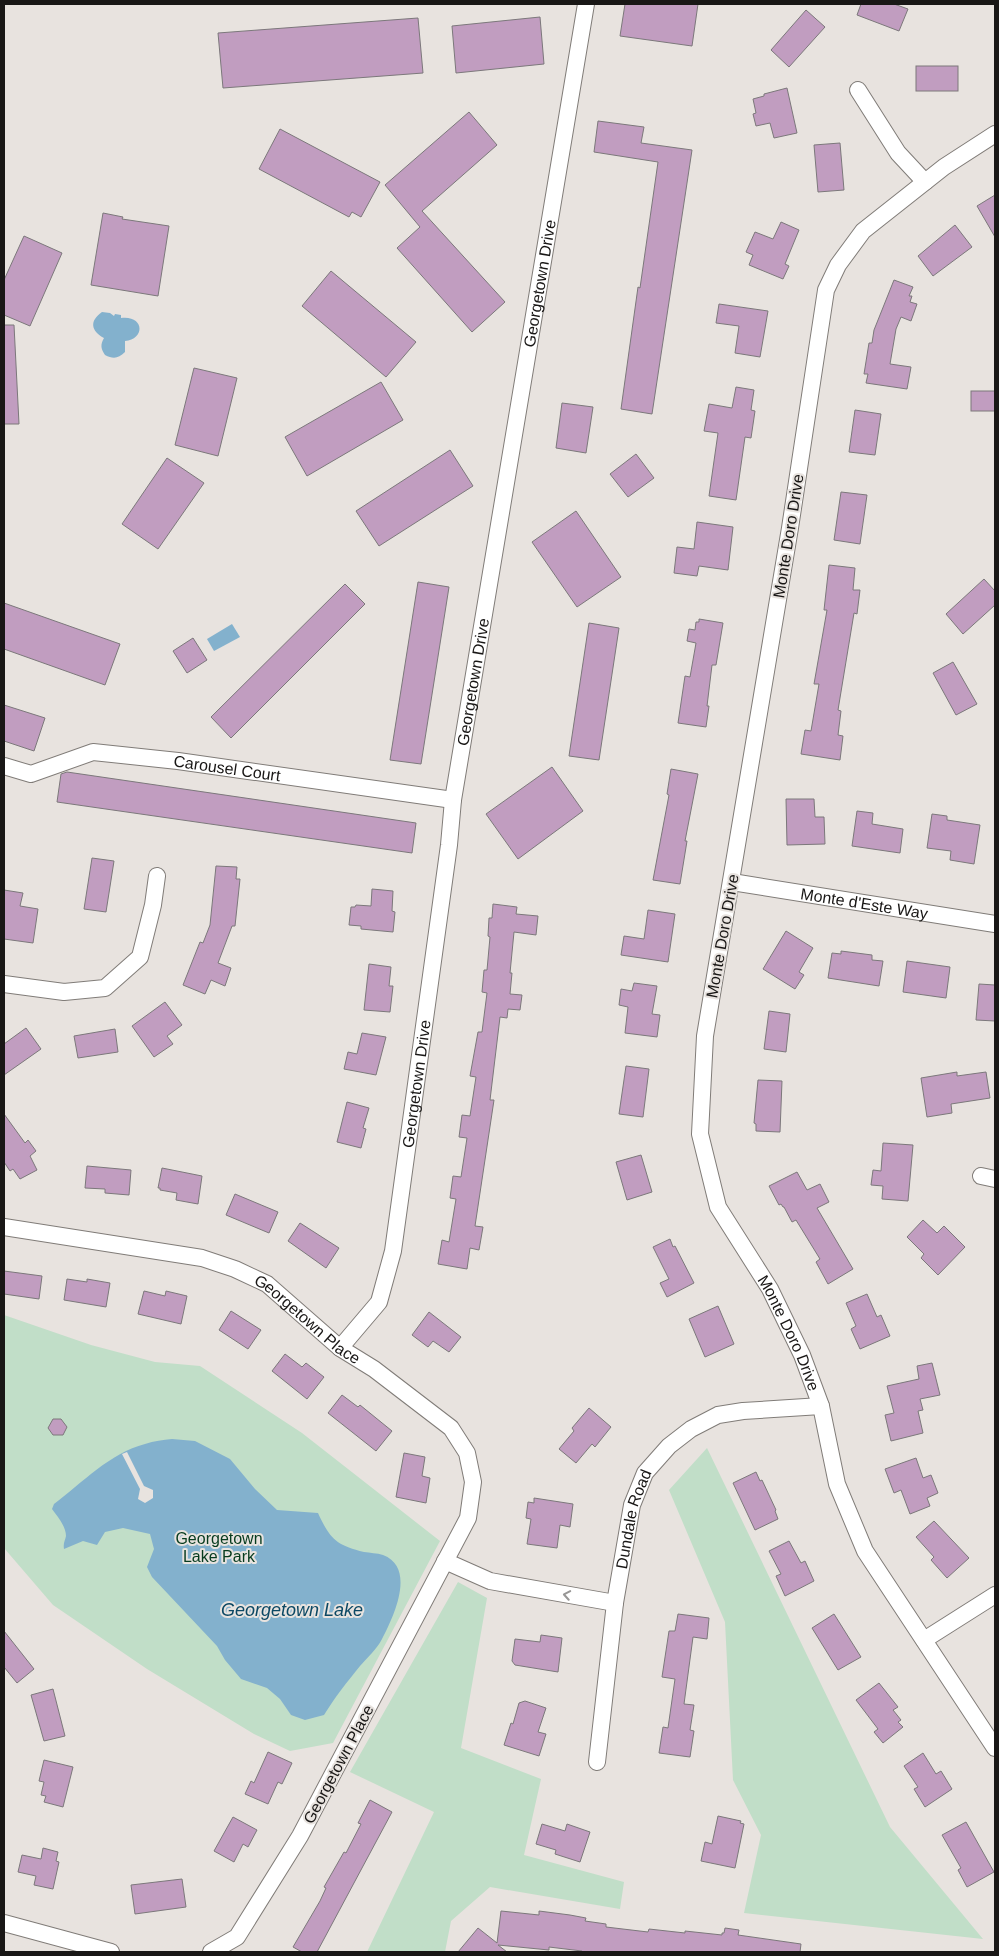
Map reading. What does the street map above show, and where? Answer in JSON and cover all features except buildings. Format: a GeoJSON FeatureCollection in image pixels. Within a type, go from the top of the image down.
{"type":"FeatureCollection","features":[{"type":"Feature","properties":{"kind":"street","name":"Georgetown Drive"},"geometry":{"type":"LineString","coordinates":[[340,1348],[380,1302],[393,1251],[449,845],[453,800],[586,4]]}},
{"type":"Feature","properties":{"kind":"street"},"geometry":{"type":"LineString","coordinates":[[858,90],[898,153],[925,182]]}},
{"type":"Feature","properties":{"kind":"street","name":"Monte Doro Drive"},"geometry":{"type":"LineString","coordinates":[[995,134],[925,182],[863,231],[838,265],[826,290],[790,528],[705,1036],[700,1134],[718,1207],[770,1288],[802,1355],[821,1406],[837,1484],[865,1551],[995,1748]]}},
{"type":"Feature","properties":{"kind":"street","name":"Carousel Court"},"geometry":{"type":"LineString","coordinates":[[4,766],[31,774],[93,752],[178,761],[453,800]]}},
{"type":"Feature","properties":{"kind":"street"},"geometry":{"type":"LineString","coordinates":[[4,984],[64,992],[105,988],[140,957],[153,905],[157,876]]}},
{"type":"Feature","properties":{"kind":"street","name":"Monte d'Este Way"},"geometry":{"type":"LineString","coordinates":[[732,882],[995,924]]}},
{"type":"Feature","properties":{"kind":"street","name":"Georgetown Place"},"geometry":{"type":"LineString","coordinates":[[4,1227],[202,1258],[235,1269],[267,1284],[340,1348],[374,1369],[451,1428],[467,1453],[473,1482],[468,1518],[300,1836],[238,1937],[211,1952]]}},
{"type":"Feature","properties":{"kind":"street","name":"Dundale Road"},"geometry":{"type":"LineString","coordinates":[[597,1762],[616,1603],[632,1505],[645,1473],[669,1446],[691,1429],[718,1415],[743,1411],[821,1406]]}},
{"type":"Feature","properties":{"kind":"street"},"geometry":{"type":"LineString","coordinates":[[445,1561],[490,1582],[616,1603]]}},
{"type":"Feature","properties":{"kind":"street"},"geometry":{"type":"LineString","coordinates":[[924,1640],[995,1595]]}},
{"type":"Feature","properties":{"kind":"street"},"geometry":{"type":"LineString","coordinates":[[4,1923],[111,1952]]}},
{"type":"Feature","properties":{"kind":"green space","name":"Georgetown Lake Park"},"geometry":{"type":"Polygon","coordinates":[[[4,1315],[91,1345],[155,1362],[200,1366],[302,1433],[440,1541],[333,1743],[290,1751],[254,1734],[147,1669],[53,1605],[4,1548],[4,1315]]]}},
{"type":"Feature","properties":{"kind":"green space"},"geometry":{"type":"Polygon","coordinates":[[[707,1448],[890,1827],[983,1939],[744,1913],[761,1835],[733,1780],[725,1622],[669,1490],[707,1448]]]}},
{"type":"Feature","properties":{"kind":"green space"},"geometry":{"type":"Polygon","coordinates":[[[458,1582],[487,1598],[461,1748],[541,1779],[524,1855],[624,1882],[620,1909],[490,1887],[451,1921],[445,1952],[367,1952],[434,1812],[350,1772],[458,1582]]]}},
{"type":"Feature","properties":{"kind":"water"},"geometry":{"type":"Polygon","coordinates":[[[102,312],[110,313],[114,316],[115,314],[121,315],[121,318],[134,320],[140,328],[136,336],[125,341],[125,352],[118,357],[113,358],[105,355],[102,347],[104,338],[94,329],[93,322],[102,312]]]}},
{"type":"Feature","properties":{"kind":"water"},"geometry":{"type":"Polygon","coordinates":[[[232,624],[240,637],[214,651],[207,639],[232,624]]]}},
{"type":"Feature","properties":{"kind":"water","name":"Georgetown Lake"},"geometry":{"type":"Polygon","coordinates":[[[172,1439],[195,1441],[230,1459],[255,1489],[277,1510],[318,1513],[326,1529],[335,1540],[347,1547],[383,1555],[393,1561],[399,1571],[401,1582],[396,1607],[382,1639],[332,1702],[324,1715],[305,1720],[291,1715],[280,1699],[267,1688],[241,1679],[225,1660],[217,1646],[152,1577],[147,1567],[154,1549],[150,1534],[123,1528],[105,1532],[97,1545],[83,1541],[64,1549],[66,1532],[52,1509],[54,1504],[108,1461],[120,1454],[148,1443],[172,1439]]]}},
{"type":"Feature","properties":{"kind":"pier"},"geometry":{"type":"Polygon","coordinates":[[[127,1452],[144,1486],[153,1490],[153,1498],[145,1503],[138,1499],[140,1489],[122,1454],[127,1452]]]}}]}
